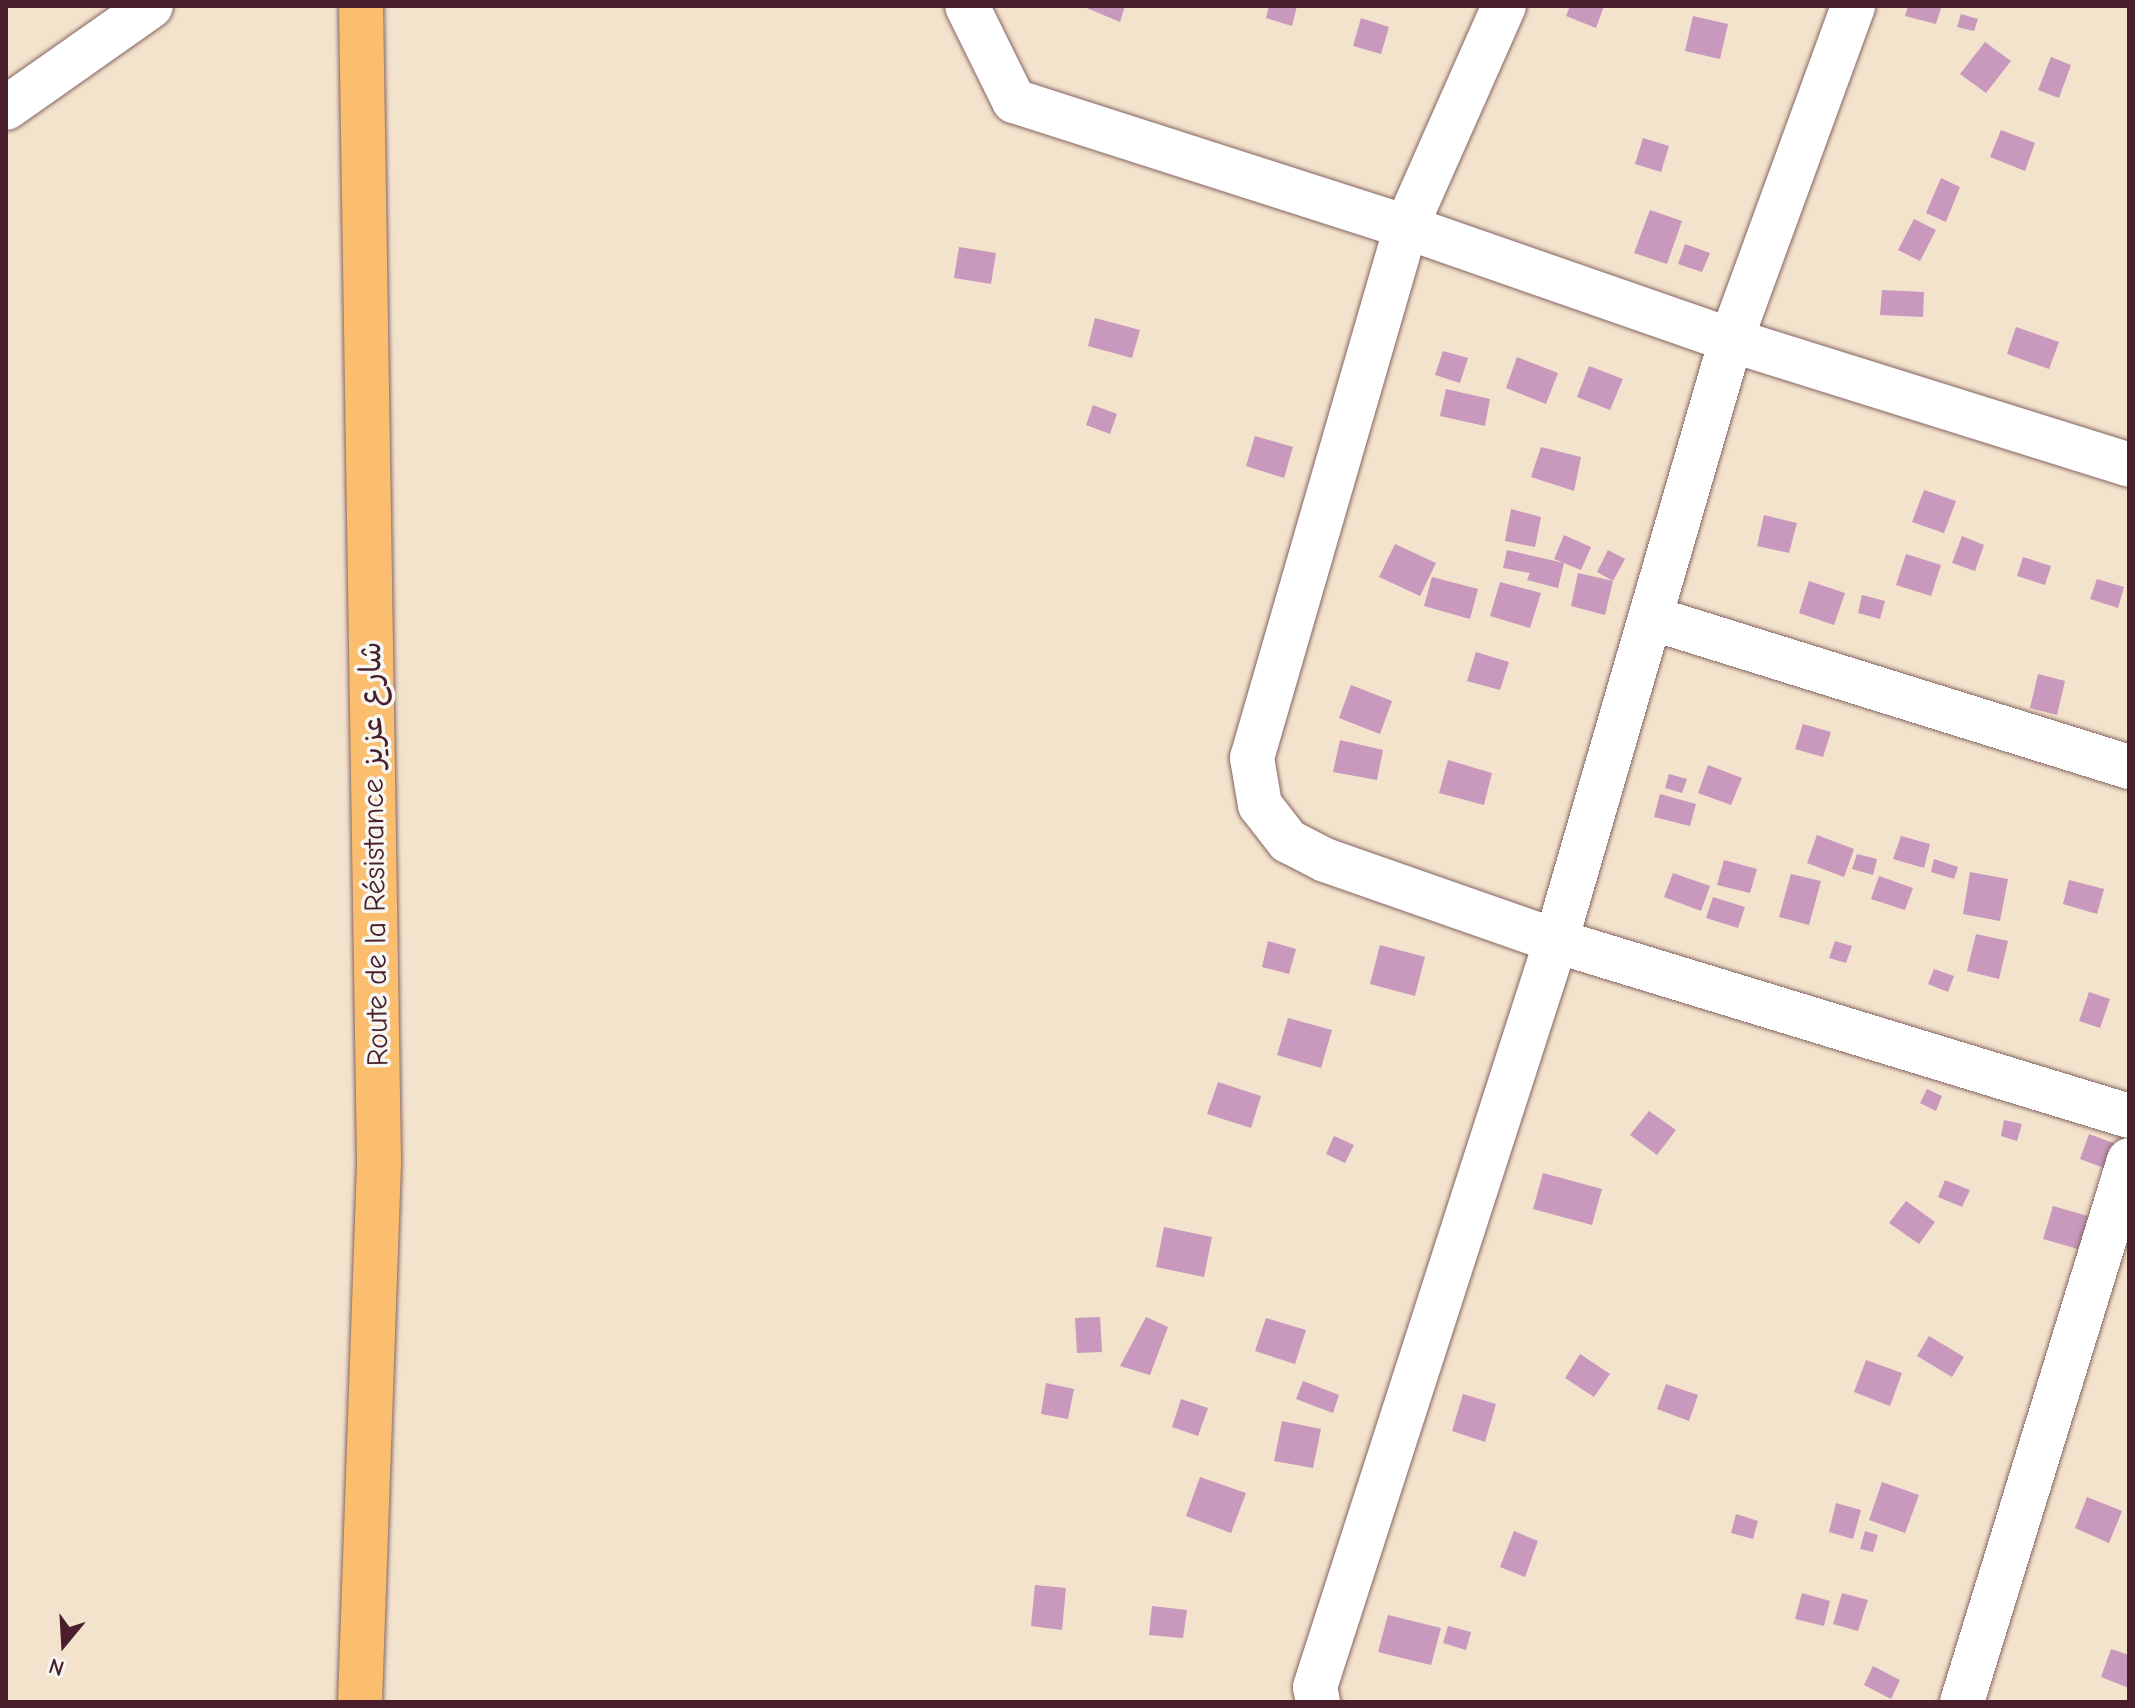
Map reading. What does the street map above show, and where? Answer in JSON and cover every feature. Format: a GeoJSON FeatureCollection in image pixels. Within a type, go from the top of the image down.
{"type":"FeatureCollection","features":[{"type":"Feature","properties":{"kind":"main road","name":"Route de la Résistance شارع عزيز"},"geometry":{"type":"LineString","coordinates":[[360,1702],[379,1162],[361,6]]}},
{"type":"Feature","properties":{"kind":"street"},"geometry":{"type":"LineString","coordinates":[[6,108],[151,6]]}},
{"type":"Feature","properties":{"kind":"street"},"geometry":{"type":"LineString","coordinates":[[967,6],[1014,101],[1406,227],[1731,340],[2129,465]]}},
{"type":"Feature","properties":{"kind":"street"},"geometry":{"type":"LineString","coordinates":[[1504,6],[1406,227],[1252,758],[1260,805],[1288,841],[1325,860],[1556,941],[2129,1116]]}},
{"type":"Feature","properties":{"kind":"street"},"geometry":{"type":"LineString","coordinates":[[1318,1702],[1315,1687],[1556,941],[1731,340],[1853,6]]}},
{"type":"Feature","properties":{"kind":"street"},"geometry":{"type":"LineString","coordinates":[[1651,618],[2129,767]]}},
{"type":"Feature","properties":{"kind":"street"},"geometry":{"type":"LineString","coordinates":[[1962,1702],[2129,1160]]}},
{"type":"Feature","properties":{"kind":"building"},"geometry":{"type":"Polygon","coordinates":[[[1082,6],[1125,6],[1120,22],[1082,6]]]}},
{"type":"Feature","properties":{"kind":"building"},"geometry":{"type":"Polygon","coordinates":[[[1269,6],[1297,6],[1292,26],[1266,18],[1269,6]]]}},
{"type":"Feature","properties":{"kind":"building"},"geometry":{"type":"Polygon","coordinates":[[[1570,6],[1604,6],[1596,28],[1566,16],[1570,6]]]}},
{"type":"Feature","properties":{"kind":"building"},"geometry":{"type":"Polygon","coordinates":[[[1908,6],[1941,8],[1936,24],[1905,16],[1908,6]]]}},
{"type":"Feature","properties":{"kind":"building"},"geometry":{"type":"Polygon","coordinates":[[[1961,14],[1978,19],[1974,31],[1957,27],[1961,14]]]}},
{"type":"Feature","properties":{"kind":"building"},"geometry":{"type":"Polygon","coordinates":[[[1693,16],[1728,24],[1720,59],[1685,51],[1693,16]]]}},
{"type":"Feature","properties":{"kind":"building"},"geometry":{"type":"Polygon","coordinates":[[[1361,18],[1389,27],[1381,54],[1353,46],[1361,18]]]}},
{"type":"Feature","properties":{"kind":"building"},"geometry":{"type":"Polygon","coordinates":[[[1985,42],[2011,61],[1986,93],[1960,74],[1985,42]]]}},
{"type":"Feature","properties":{"kind":"building"},"geometry":{"type":"Polygon","coordinates":[[[2051,57],[2071,65],[2059,98],[2038,90],[2051,57]]]}},
{"type":"Feature","properties":{"kind":"building"},"geometry":{"type":"Polygon","coordinates":[[[2001,130],[2035,143],[2025,171],[1990,157],[2001,130]]]}},
{"type":"Feature","properties":{"kind":"building"},"geometry":{"type":"Polygon","coordinates":[[[1643,138],[1669,146],[1661,172],[1635,164],[1643,138]]]}},
{"type":"Feature","properties":{"kind":"building"},"geometry":{"type":"Polygon","coordinates":[[[1941,178],[1960,187],[1946,222],[1926,213],[1941,178]]]}},
{"type":"Feature","properties":{"kind":"building"},"geometry":{"type":"Polygon","coordinates":[[[1650,210],[1682,221],[1667,264],[1634,253],[1650,210]]]}},
{"type":"Feature","properties":{"kind":"building"},"geometry":{"type":"Polygon","coordinates":[[[1914,219],[1936,230],[1920,261],[1898,250],[1914,219]]]}},
{"type":"Feature","properties":{"kind":"building"},"geometry":{"type":"Polygon","coordinates":[[[1685,244],[1710,253],[1702,272],[1678,264],[1685,244]]]}},
{"type":"Feature","properties":{"kind":"building"},"geometry":{"type":"Polygon","coordinates":[[[959,247],[996,253],[991,284],[954,278],[959,247]]]}},
{"type":"Feature","properties":{"kind":"building"},"geometry":{"type":"Polygon","coordinates":[[[1882,290],[1924,292],[1923,317],[1880,315],[1882,290]]]}},
{"type":"Feature","properties":{"kind":"building"},"geometry":{"type":"Polygon","coordinates":[[[1095,318],[1140,330],[1132,358],[1088,346],[1095,318]]]}},
{"type":"Feature","properties":{"kind":"building"},"geometry":{"type":"Polygon","coordinates":[[[2016,327],[2059,342],[2049,369],[2007,354],[2016,327]]]}},
{"type":"Feature","properties":{"kind":"building"},"geometry":{"type":"Polygon","coordinates":[[[1443,351],[1468,358],[1460,383],[1435,375],[1443,351]]]}},
{"type":"Feature","properties":{"kind":"building"},"geometry":{"type":"Polygon","coordinates":[[[1517,357],[1558,373],[1546,404],[1506,388],[1517,357]]]}},
{"type":"Feature","properties":{"kind":"building"},"geometry":{"type":"Polygon","coordinates":[[[1589,366],[1623,379],[1610,410],[1577,397],[1589,366]]]}},
{"type":"Feature","properties":{"kind":"building"},"geometry":{"type":"Polygon","coordinates":[[[1446,389],[1490,399],[1485,426],[1440,416],[1446,389]]]}},
{"type":"Feature","properties":{"kind":"building"},"geometry":{"type":"Polygon","coordinates":[[[1093,405],[1117,414],[1110,434],[1086,425],[1093,405]]]}},
{"type":"Feature","properties":{"kind":"building"},"geometry":{"type":"Polygon","coordinates":[[[1255,436],[1293,447],[1284,478],[1246,466],[1255,436]]]}},
{"type":"Feature","properties":{"kind":"building"},"geometry":{"type":"Polygon","coordinates":[[[1541,447],[1581,457],[1574,491],[1531,477],[1541,447]]]}},
{"type":"Feature","properties":{"kind":"building"},"geometry":{"type":"Polygon","coordinates":[[[1924,490],[1956,501],[1944,533],[1912,522],[1924,490]]]}},
{"type":"Feature","properties":{"kind":"building"},"geometry":{"type":"Polygon","coordinates":[[[1511,509],[1541,517],[1535,547],[1505,541],[1511,509]]]}},
{"type":"Feature","properties":{"kind":"building"},"geometry":{"type":"Polygon","coordinates":[[[1764,515],[1797,523],[1789,553],[1757,546],[1764,515]]]}},
{"type":"Feature","properties":{"kind":"building"},"geometry":{"type":"Polygon","coordinates":[[[1564,535],[1591,547],[1581,570],[1554,559],[1564,535]]]}},
{"type":"Feature","properties":{"kind":"building"},"geometry":{"type":"Polygon","coordinates":[[[1962,536],[1984,545],[1975,571],[1952,563],[1962,536]]]}},
{"type":"Feature","properties":{"kind":"building"},"geometry":{"type":"Polygon","coordinates":[[[1395,544],[1436,563],[1420,596],[1379,577],[1395,544]]]}},
{"type":"Feature","properties":{"kind":"building"},"geometry":{"type":"Polygon","coordinates":[[[1507,550],[1564,563],[1558,588],[1527,580],[1530,573],[1503,568],[1507,550]]]}},
{"type":"Feature","properties":{"kind":"building"},"geometry":{"type":"Polygon","coordinates":[[[1608,550],[1625,559],[1613,581],[1597,572],[1608,550]]]}},
{"type":"Feature","properties":{"kind":"building"},"geometry":{"type":"Polygon","coordinates":[[[1906,554],[1941,565],[1931,596],[1896,585],[1906,554]]]}},
{"type":"Feature","properties":{"kind":"building"},"geometry":{"type":"Polygon","coordinates":[[[2023,557],[2051,566],[2045,585],[2017,576],[2023,557]]]}},
{"type":"Feature","properties":{"kind":"building"},"geometry":{"type":"Polygon","coordinates":[[[1578,573],[1613,581],[1605,615],[1571,606],[1578,573]]]}},
{"type":"Feature","properties":{"kind":"building"},"geometry":{"type":"Polygon","coordinates":[[[1432,577],[1478,589],[1470,619],[1424,606],[1432,577]]]}},
{"type":"Feature","properties":{"kind":"building"},"geometry":{"type":"Polygon","coordinates":[[[2097,579],[2124,587],[2118,608],[2090,599],[2097,579]]]}},
{"type":"Feature","properties":{"kind":"building"},"geometry":{"type":"Polygon","coordinates":[[[1809,581],[1845,593],[1834,625],[1799,613],[1809,581]]]}},
{"type":"Feature","properties":{"kind":"building"},"geometry":{"type":"Polygon","coordinates":[[[1500,582],[1541,593],[1530,628],[1490,616],[1500,582]]]}},
{"type":"Feature","properties":{"kind":"building"},"geometry":{"type":"Polygon","coordinates":[[[1862,595],[1885,601],[1880,619],[1858,613],[1862,595]]]}},
{"type":"Feature","properties":{"kind":"building"},"geometry":{"type":"Polygon","coordinates":[[[1476,652],[1509,662],[1500,690],[1467,681],[1476,652]]]}},
{"type":"Feature","properties":{"kind":"building"},"geometry":{"type":"Polygon","coordinates":[[[2038,674],[2065,681],[2057,715],[2030,708],[2038,674]]]}},
{"type":"Feature","properties":{"kind":"building"},"geometry":{"type":"Polygon","coordinates":[[[1351,685],[1392,701],[1380,734],[1339,718],[1351,685]]]}},
{"type":"Feature","properties":{"kind":"building"},"geometry":{"type":"Polygon","coordinates":[[[1803,724],[1831,732],[1823,757],[1795,749],[1803,724]]]}},
{"type":"Feature","properties":{"kind":"building"},"geometry":{"type":"Polygon","coordinates":[[[1340,740],[1383,750],[1377,780],[1333,772],[1340,740]]]}},
{"type":"Feature","properties":{"kind":"building"},"geometry":{"type":"Polygon","coordinates":[[[1448,760],[1492,773],[1484,805],[1439,793],[1448,760]]]}},
{"type":"Feature","properties":{"kind":"building"},"geometry":{"type":"Polygon","coordinates":[[[1708,765],[1742,778],[1731,805],[1698,793],[1708,765]]]}},
{"type":"Feature","properties":{"kind":"building"},"geometry":{"type":"Polygon","coordinates":[[[1669,774],[1687,779],[1682,793],[1665,788],[1669,774]]]}},
{"type":"Feature","properties":{"kind":"building"},"geometry":{"type":"Polygon","coordinates":[[[1660,794],[1696,804],[1690,826],[1654,817],[1660,794]]]}},
{"type":"Feature","properties":{"kind":"building"},"geometry":{"type":"Polygon","coordinates":[[[1817,835],[1854,849],[1844,877],[1807,863],[1817,835]]]}},
{"type":"Feature","properties":{"kind":"building"},"geometry":{"type":"Polygon","coordinates":[[[1901,836],[1930,844],[1924,868],[1893,859],[1901,836]]]}},
{"type":"Feature","properties":{"kind":"building"},"geometry":{"type":"Polygon","coordinates":[[[1857,854],[1877,859],[1873,875],[1852,869],[1857,854]]]}},
{"type":"Feature","properties":{"kind":"building"},"geometry":{"type":"Polygon","coordinates":[[[1934,859],[1958,867],[1954,879],[1931,872],[1934,859]]]}},
{"type":"Feature","properties":{"kind":"building"},"geometry":{"type":"Polygon","coordinates":[[[1724,860],[1757,869],[1750,893],[1717,885],[1724,860]]]}},
{"type":"Feature","properties":{"kind":"building"},"geometry":{"type":"Polygon","coordinates":[[[1970,872],[2008,879],[2000,921],[1963,914],[1970,872]]]}},
{"type":"Feature","properties":{"kind":"building"},"geometry":{"type":"Polygon","coordinates":[[[1673,873],[1710,886],[1701,911],[1664,897],[1673,873]]]}},
{"type":"Feature","properties":{"kind":"building"},"geometry":{"type":"Polygon","coordinates":[[[1791,874],[1821,881],[1809,925],[1779,917],[1791,874]]]}},
{"type":"Feature","properties":{"kind":"building"},"geometry":{"type":"Polygon","coordinates":[[[1879,876],[1913,888],[1905,910],[1871,899],[1879,876]]]}},
{"type":"Feature","properties":{"kind":"building"},"geometry":{"type":"Polygon","coordinates":[[[2069,880],[2104,889],[2097,914],[2063,904],[2069,880]]]}},
{"type":"Feature","properties":{"kind":"building"},"geometry":{"type":"Polygon","coordinates":[[[1713,897],[1745,907],[1738,928],[1706,918],[1713,897]]]}},
{"type":"Feature","properties":{"kind":"building"},"geometry":{"type":"Polygon","coordinates":[[[1976,934],[2008,941],[1999,979],[1967,971],[1976,934]]]}},
{"type":"Feature","properties":{"kind":"building"},"geometry":{"type":"Polygon","coordinates":[[[1268,941],[1296,949],[1289,974],[1262,967],[1268,941]]]}},
{"type":"Feature","properties":{"kind":"building"},"geometry":{"type":"Polygon","coordinates":[[[1835,941],[1852,946],[1846,963],[1829,958],[1835,941]]]}},
{"type":"Feature","properties":{"kind":"building"},"geometry":{"type":"Polygon","coordinates":[[[1380,945],[1425,957],[1415,996],[1370,984],[1380,945]]]}},
{"type":"Feature","properties":{"kind":"building"},"geometry":{"type":"Polygon","coordinates":[[[1934,969],[1954,976],[1948,992],[1928,984],[1934,969]]]}},
{"type":"Feature","properties":{"kind":"building"},"geometry":{"type":"Polygon","coordinates":[[[2089,992],[2110,999],[2100,1028],[2079,1021],[2089,992]]]}},
{"type":"Feature","properties":{"kind":"building"},"geometry":{"type":"Polygon","coordinates":[[[1288,1018],[1332,1030],[1321,1068],[1277,1055],[1288,1018]]]}},
{"type":"Feature","properties":{"kind":"building"},"geometry":{"type":"Polygon","coordinates":[[[1218,1082],[1261,1096],[1251,1128],[1207,1114],[1218,1082]]]}},
{"type":"Feature","properties":{"kind":"building"},"geometry":{"type":"Polygon","coordinates":[[[1927,1089],[1942,1096],[1936,1111],[1920,1103],[1927,1089]]]}},
{"type":"Feature","properties":{"kind":"building"},"geometry":{"type":"Polygon","coordinates":[[[1649,1111],[1676,1130],[1657,1155],[1630,1135],[1649,1111]]]}},
{"type":"Feature","properties":{"kind":"building"},"geometry":{"type":"Polygon","coordinates":[[[2004,1120],[2022,1124],[2017,1141],[2001,1136],[2004,1120]]]}},
{"type":"Feature","properties":{"kind":"building"},"geometry":{"type":"Polygon","coordinates":[[[2089,1134],[2116,1144],[2107,1169],[2080,1159],[2089,1134]]]}},
{"type":"Feature","properties":{"kind":"building"},"geometry":{"type":"Polygon","coordinates":[[[1334,1136],[1354,1145],[1345,1163],[1326,1154],[1334,1136]]]}},
{"type":"Feature","properties":{"kind":"building"},"geometry":{"type":"Polygon","coordinates":[[[1543,1173],[1602,1189],[1592,1225],[1533,1209],[1543,1173]]]}},
{"type":"Feature","properties":{"kind":"building"},"geometry":{"type":"Polygon","coordinates":[[[1945,1180],[1970,1190],[1962,1207],[1938,1197],[1945,1180]]]}},
{"type":"Feature","properties":{"kind":"building"},"geometry":{"type":"Polygon","coordinates":[[[1906,1201],[1935,1222],[1919,1244],[1889,1223],[1906,1201]]]}},
{"type":"Feature","properties":{"kind":"building"},"geometry":{"type":"Polygon","coordinates":[[[2053,1206],[2088,1216],[2078,1249],[2043,1239],[2053,1206]]]}},
{"type":"Feature","properties":{"kind":"building"},"geometry":{"type":"Polygon","coordinates":[[[1164,1227],[1212,1237],[1204,1277],[1156,1267],[1164,1227]]]}},
{"type":"Feature","properties":{"kind":"building"},"geometry":{"type":"Polygon","coordinates":[[[1100,1317],[1102,1352],[1077,1353],[1075,1318],[1100,1317]]]}},
{"type":"Feature","properties":{"kind":"building"},"geometry":{"type":"Polygon","coordinates":[[[1146,1317],[1168,1327],[1150,1375],[1120,1366],[1146,1317]]]}},
{"type":"Feature","properties":{"kind":"building"},"geometry":{"type":"Polygon","coordinates":[[[1266,1318],[1306,1330],[1295,1364],[1255,1351],[1266,1318]]]}},
{"type":"Feature","properties":{"kind":"building"},"geometry":{"type":"Polygon","coordinates":[[[1929,1336],[1964,1357],[1952,1377],[1917,1356],[1929,1336]]]}},
{"type":"Feature","properties":{"kind":"building"},"geometry":{"type":"Polygon","coordinates":[[[1580,1354],[1610,1374],[1594,1397],[1565,1378],[1580,1354]]]}},
{"type":"Feature","properties":{"kind":"building"},"geometry":{"type":"Polygon","coordinates":[[[1866,1360],[1902,1373],[1890,1406],[1854,1392],[1866,1360]]]}},
{"type":"Feature","properties":{"kind":"building"},"geometry":{"type":"Polygon","coordinates":[[[1303,1381],[1339,1395],[1333,1413],[1296,1399],[1303,1381]]]}},
{"type":"Feature","properties":{"kind":"building"},"geometry":{"type":"Polygon","coordinates":[[[1046,1383],[1074,1389],[1068,1419],[1041,1414],[1046,1383]]]}},
{"type":"Feature","properties":{"kind":"building"},"geometry":{"type":"Polygon","coordinates":[[[1666,1384],[1698,1395],[1689,1421],[1657,1409],[1666,1384]]]}},
{"type":"Feature","properties":{"kind":"building"},"geometry":{"type":"Polygon","coordinates":[[[1463,1394],[1496,1404],[1485,1442],[1452,1431],[1463,1394]]]}},
{"type":"Feature","properties":{"kind":"building"},"geometry":{"type":"Polygon","coordinates":[[[1181,1399],[1208,1408],[1198,1436],[1172,1427],[1181,1399]]]}},
{"type":"Feature","properties":{"kind":"building"},"geometry":{"type":"Polygon","coordinates":[[[1282,1421],[1321,1429],[1313,1468],[1274,1461],[1282,1421]]]}},
{"type":"Feature","properties":{"kind":"building"},"geometry":{"type":"Polygon","coordinates":[[[1200,1477],[1246,1493],[1231,1533],[1186,1516],[1200,1477]]]}},
{"type":"Feature","properties":{"kind":"building"},"geometry":{"type":"Polygon","coordinates":[[[1882,1482],[1919,1495],[1905,1533],[1869,1520],[1882,1482]]]}},
{"type":"Feature","properties":{"kind":"building"},"geometry":{"type":"Polygon","coordinates":[[[2087,1497],[2122,1511],[2109,1543],[2075,1528],[2087,1497]]]}},
{"type":"Feature","properties":{"kind":"building"},"geometry":{"type":"Polygon","coordinates":[[[1836,1503],[1861,1510],[1853,1539],[1829,1532],[1836,1503]]]}},
{"type":"Feature","properties":{"kind":"building"},"geometry":{"type":"Polygon","coordinates":[[[1736,1514],[1758,1521],[1753,1539],[1731,1533],[1736,1514]]]}},
{"type":"Feature","properties":{"kind":"building"},"geometry":{"type":"Polygon","coordinates":[[[1514,1531],[1538,1541],[1525,1577],[1500,1567],[1514,1531]]]}},
{"type":"Feature","properties":{"kind":"building"},"geometry":{"type":"Polygon","coordinates":[[[1865,1531],[1878,1535],[1873,1552],[1860,1549],[1865,1531]]]}},
{"type":"Feature","properties":{"kind":"building"},"geometry":{"type":"Polygon","coordinates":[[[1035,1585],[1066,1588],[1062,1630],[1031,1626],[1035,1585]]]}},
{"type":"Feature","properties":{"kind":"building"},"geometry":{"type":"Polygon","coordinates":[[[1802,1593],[1830,1601],[1824,1626],[1795,1619],[1802,1593]]]}},
{"type":"Feature","properties":{"kind":"building"},"geometry":{"type":"Polygon","coordinates":[[[1842,1593],[1868,1600],[1858,1631],[1833,1624],[1842,1593]]]}},
{"type":"Feature","properties":{"kind":"building"},"geometry":{"type":"Polygon","coordinates":[[[1152,1606],[1187,1610],[1183,1638],[1149,1635],[1152,1606]]]}},
{"type":"Feature","properties":{"kind":"building"},"geometry":{"type":"Polygon","coordinates":[[[1388,1615],[1441,1628],[1431,1665],[1378,1652],[1388,1615]]]}},
{"type":"Feature","properties":{"kind":"building"},"geometry":{"type":"Polygon","coordinates":[[[1448,1626],[1471,1632],[1466,1650],[1443,1643],[1448,1626]]]}},
{"type":"Feature","properties":{"kind":"building"},"geometry":{"type":"Polygon","coordinates":[[[2111,1649],[2129,1655],[2129,1688],[2101,1677],[2111,1649]]]}},
{"type":"Feature","properties":{"kind":"building"},"geometry":{"type":"Polygon","coordinates":[[[1873,1666],[1900,1680],[1891,1699],[1864,1685],[1873,1666]]]}}]}
